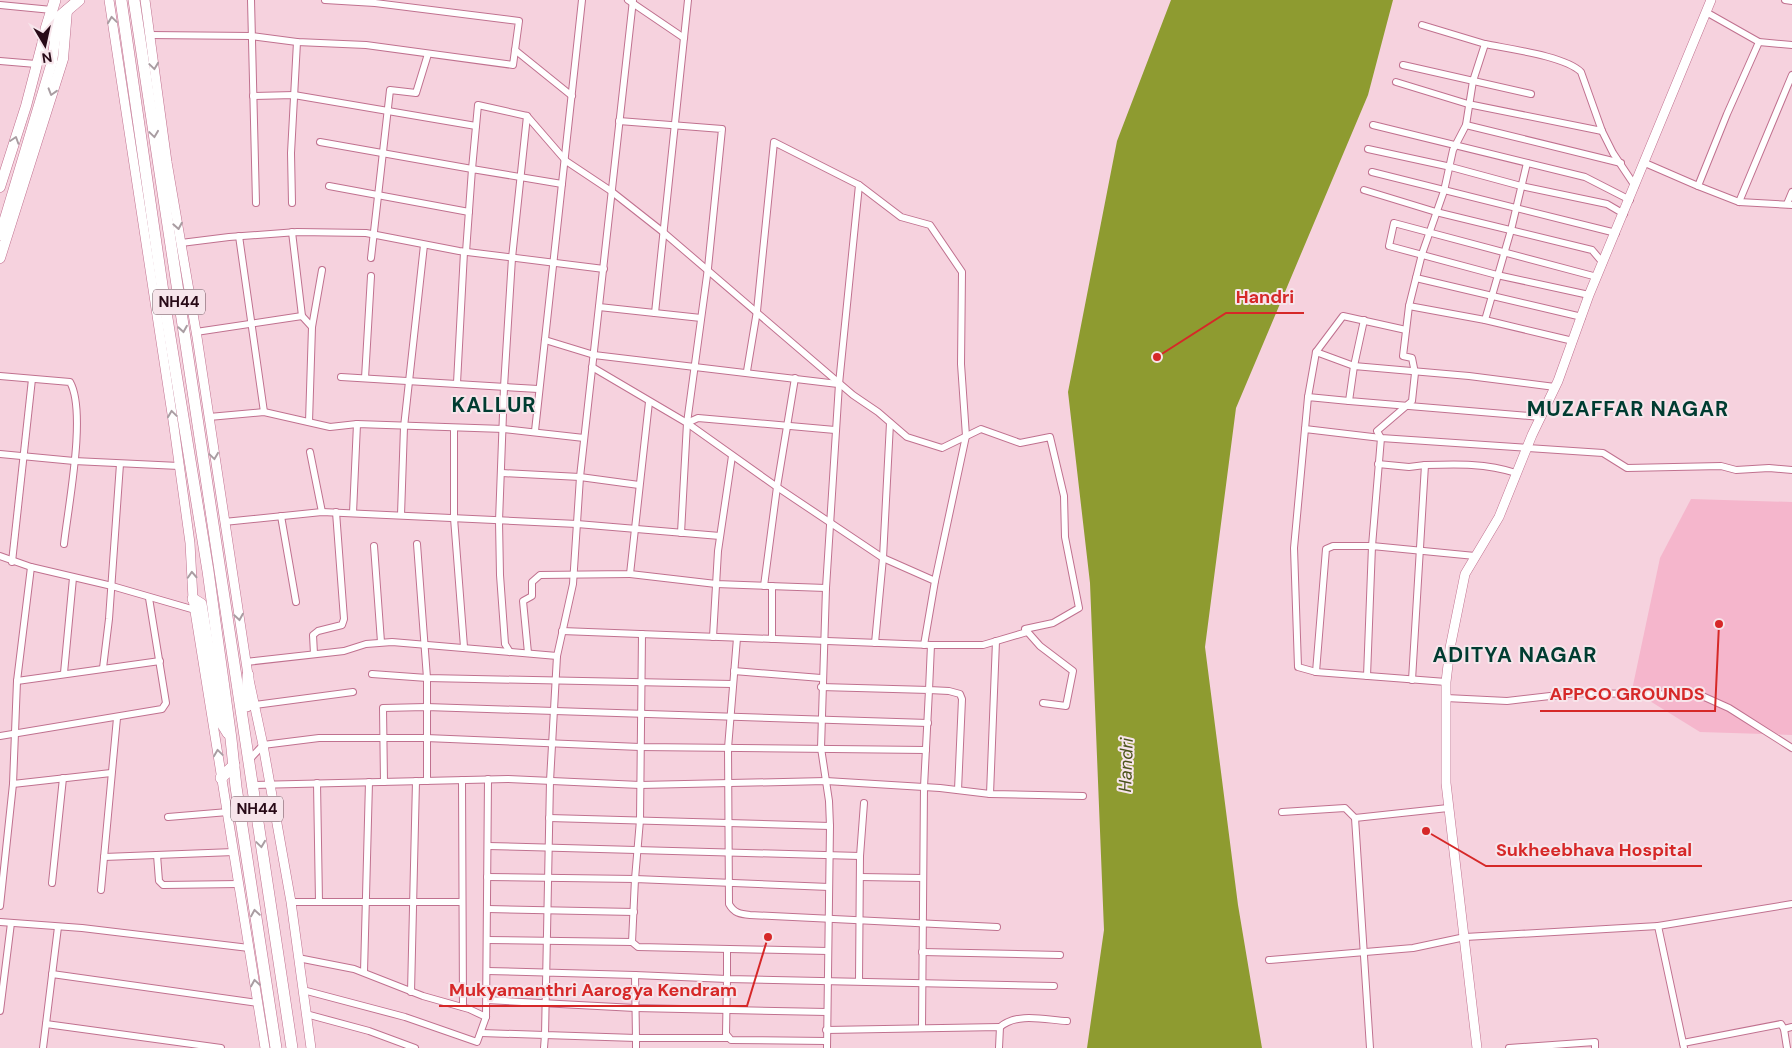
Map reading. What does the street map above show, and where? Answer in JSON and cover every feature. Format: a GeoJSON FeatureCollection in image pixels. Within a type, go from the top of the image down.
{"type":"FeatureCollection","features":[{"type":"Feature","properties":{"kind":"highway"},"geometry":{"type":"LineString","coordinates":[[43,41],[59,8],[79,0]]}},
{"type":"Feature","properties":{"kind":"highway","name":"NH44"},"geometry":{"type":"LineString","coordinates":[[121,0],[276,1048]]}},
{"type":"Feature","properties":{"kind":"highway","name":"NH44"},"geometry":{"type":"LineString","coordinates":[[134,0],[144,35],[292,1048]]}},
{"type":"Feature","properties":{"kind":"highway"},"geometry":{"type":"LineString","coordinates":[[194,604],[201,604],[220,720],[231,738]]}},
{"type":"Feature","properties":{"kind":"highway"},"geometry":{"type":"LineString","coordinates":[[246,738],[248,675]]}},
{"type":"Feature","properties":{"kind":"highway"},"geometry":{"type":"LineString","coordinates":[[221,778],[234,765]]}},
{"type":"Feature","properties":{"kind":"main road"},"geometry":{"type":"LineString","coordinates":[[0,235],[52,62],[59,8]]}},
{"type":"Feature","properties":{"kind":"main road"},"geometry":{"type":"LineString","coordinates":[[0,258],[63,60],[59,8]]}},
{"type":"Feature","properties":{"kind":"main road"},"geometry":{"type":"LineString","coordinates":[[0,187],[26,106],[43,41]]}},
{"type":"Feature","properties":{"kind":"street"},"geometry":{"type":"LineString","coordinates":[[109,0],[150,258],[190,543],[194,604],[265,1048]]}},
{"type":"Feature","properties":{"kind":"street"},"geometry":{"type":"LineString","coordinates":[[145,0],[144,35],[196,332],[248,675],[263,745],[290,902],[311,1048]]}},
{"type":"Feature","properties":{"kind":"street"},"geometry":{"type":"LineString","coordinates":[[251,0],[256,203]]}},
{"type":"Feature","properties":{"kind":"street"},"geometry":{"type":"LineString","coordinates":[[144,35],[251,36],[298,42],[366,45],[512,65],[519,21],[375,3],[325,0]]}},
{"type":"Feature","properties":{"kind":"street"},"geometry":{"type":"LineString","coordinates":[[535,431],[538,389],[566,161],[582,0]]}},
{"type":"Feature","properties":{"kind":"street"},"geometry":{"type":"LineString","coordinates":[[655,313],[688,0]]}},
{"type":"Feature","properties":{"kind":"street"},"geometry":{"type":"LineString","coordinates":[[1477,1048],[1446,782],[1446,682],[1450,648],[1465,574],[1499,517],[1516,473],[1555,387],[1589,295],[1630,200],[1711,0]]}},
{"type":"Feature","properties":{"kind":"street"},"geometry":{"type":"LineString","coordinates":[[1784,0],[1792,1]]}},
{"type":"Feature","properties":{"kind":"street"},"geometry":{"type":"LineString","coordinates":[[544,1048],[550,780],[557,656],[573,576],[580,477],[604,269],[631,1],[684,38]]}},
{"type":"Feature","properties":{"kind":"street"},"geometry":{"type":"LineString","coordinates":[[0,5],[59,8]]}},
{"type":"Feature","properties":{"kind":"street"},"geometry":{"type":"LineString","coordinates":[[1706,12],[1760,42],[1792,45]]}},
{"type":"Feature","properties":{"kind":"street"},"geometry":{"type":"LineString","coordinates":[[1422,24],[1485,44],[1562,62],[1577,68],[1582,72],[1602,131],[1635,186]]}},
{"type":"Feature","properties":{"kind":"street"},"geometry":{"type":"LineString","coordinates":[[292,203],[291,153],[298,42]]}},
{"type":"Feature","properties":{"kind":"street"},"geometry":{"type":"LineString","coordinates":[[1698,186],[1727,114],[1760,42]]}},
{"type":"Feature","properties":{"kind":"street"},"geometry":{"type":"LineString","coordinates":[[1367,676],[1372,546],[1381,438],[1377,431],[1412,401],[1415,373],[1412,358],[1403,356],[1409,306],[1428,233],[1451,167],[1455,144],[1466,125],[1473,81],[1485,44]]}},
{"type":"Feature","properties":{"kind":"street"},"geometry":{"type":"LineString","coordinates":[[515,50],[572,96]]}},
{"type":"Feature","properties":{"kind":"street"},"geometry":{"type":"LineString","coordinates":[[371,258],[380,194],[390,90],[416,93],[428,54]]}},
{"type":"Feature","properties":{"kind":"street"},"geometry":{"type":"LineString","coordinates":[[0,61],[36,64]]}},
{"type":"Feature","properties":{"kind":"street"},"geometry":{"type":"LineString","coordinates":[[1403,65],[1532,94]]}},
{"type":"Feature","properties":{"kind":"street"},"geometry":{"type":"LineString","coordinates":[[1739,202],[1792,75]]}},
{"type":"Feature","properties":{"kind":"street"},"geometry":{"type":"LineString","coordinates":[[1396,82],[1468,104],[1602,131]]}},
{"type":"Feature","properties":{"kind":"street"},"geometry":{"type":"LineString","coordinates":[[253,96],[294,95],[476,126]]}},
{"type":"Feature","properties":{"kind":"street"},"geometry":{"type":"LineString","coordinates":[[457,383],[465,252],[478,105],[527,116],[566,161],[611,191],[708,268],[839,384],[907,437],[942,448],[981,429],[1020,444],[1050,437],[1064,496],[1065,536],[1079,608],[1053,623],[1025,630],[1027,632]]}},
{"type":"Feature","properties":{"kind":"street"},"geometry":{"type":"LineString","coordinates":[[510,652],[506,644],[500,575],[499,521],[504,429],[504,387],[512,258],[527,116]]}},
{"type":"Feature","properties":{"kind":"street"},"geometry":{"type":"LineString","coordinates":[[619,121],[722,129],[708,268],[687,423],[681,533]]}},
{"type":"Feature","properties":{"kind":"street"},"geometry":{"type":"LineString","coordinates":[[1373,125],[1584,177],[1630,200]]}},
{"type":"Feature","properties":{"kind":"street"},"geometry":{"type":"LineString","coordinates":[[1466,125],[1621,164]]}},
{"type":"Feature","properties":{"kind":"street"},"geometry":{"type":"LineString","coordinates":[[320,142],[562,184]]}},
{"type":"Feature","properties":{"kind":"street"},"geometry":{"type":"LineString","coordinates":[[747,371],[756,312],[774,142],[859,185],[901,217],[930,225],[962,272],[961,364],[966,436],[935,581],[928,645],[929,690],[924,787],[922,1027]]}},
{"type":"Feature","properties":{"kind":"street"},"geometry":{"type":"LineString","coordinates":[[1368,149],[1451,167],[1521,186],[1606,204],[1624,214]]}},
{"type":"Feature","properties":{"kind":"street"},"geometry":{"type":"LineString","coordinates":[[1485,320],[1503,252],[1511,230],[1527,163]]}},
{"type":"Feature","properties":{"kind":"street"},"geometry":{"type":"LineString","coordinates":[[1645,163],[1739,202],[1790,205],[1792,192]]}},
{"type":"Feature","properties":{"kind":"street"},"geometry":{"type":"LineString","coordinates":[[1372,172],[1616,233]]}},
{"type":"Feature","properties":{"kind":"street"},"geometry":{"type":"LineString","coordinates":[[482,1034],[728,1038],[826,1045],[830,826],[821,748],[821,687],[835,430],[859,185]]}},
{"type":"Feature","properties":{"kind":"street"},"geometry":{"type":"LineString","coordinates":[[329,186],[469,212]]}},
{"type":"Feature","properties":{"kind":"street"},"geometry":{"type":"LineString","coordinates":[[1364,190],[1436,212],[1592,250],[1603,263]]}},
{"type":"Feature","properties":{"kind":"street"},"geometry":{"type":"LineString","coordinates":[[1589,295],[1497,275],[1389,246],[1394,224],[1597,277]]}},
{"type":"Feature","properties":{"kind":"street"},"geometry":{"type":"LineString","coordinates":[[181,244],[239,236],[292,232],[373,235],[465,252],[604,269]]}},
{"type":"Feature","properties":{"kind":"street"},"geometry":{"type":"LineString","coordinates":[[292,232],[302,316],[312,327]]}},
{"type":"Feature","properties":{"kind":"street"},"geometry":{"type":"LineString","coordinates":[[239,236],[264,412]]}},
{"type":"Feature","properties":{"kind":"street"},"geometry":{"type":"LineString","coordinates":[[401,515],[404,427],[424,244]]}},
{"type":"Feature","properties":{"kind":"street"},"geometry":{"type":"LineString","coordinates":[[309,422],[312,327],[322,270]]}},
{"type":"Feature","properties":{"kind":"street"},"geometry":{"type":"LineString","coordinates":[[365,378],[371,276]]}},
{"type":"Feature","properties":{"kind":"street"},"geometry":{"type":"LineString","coordinates":[[1416,278],[1582,317]]}},
{"type":"Feature","properties":{"kind":"street"},"geometry":{"type":"LineString","coordinates":[[1409,306],[1485,320],[1573,341]]}},
{"type":"Feature","properties":{"kind":"street"},"geometry":{"type":"LineString","coordinates":[[599,307],[702,318]]}},
{"type":"Feature","properties":{"kind":"street"},"geometry":{"type":"LineString","coordinates":[[196,332],[302,316]]}},
{"type":"Feature","properties":{"kind":"street"},"geometry":{"type":"LineString","coordinates":[[1406,330],[1343,316],[1316,352],[1308,397],[1294,548],[1295,630],[1298,667],[1303,670],[1316,672],[1446,682]]}},
{"type":"Feature","properties":{"kind":"street"},"geometry":{"type":"LineString","coordinates":[[1348,401],[1364,320]]}},
{"type":"Feature","properties":{"kind":"street"},"geometry":{"type":"LineString","coordinates":[[545,340],[594,355],[747,371],[839,384]]}},
{"type":"Feature","properties":{"kind":"street"},"geometry":{"type":"LineString","coordinates":[[1316,352],[1354,366],[1415,373],[1469,376],[1555,387]]}},
{"type":"Feature","properties":{"kind":"street"},"geometry":{"type":"LineString","coordinates":[[592,368],[687,423],[777,487],[883,558],[935,581]]}},
{"type":"Feature","properties":{"kind":"street"},"geometry":{"type":"LineString","coordinates":[[0,376],[70,382],[74,390],[77,421],[64,544]]}},
{"type":"Feature","properties":{"kind":"street"},"geometry":{"type":"LineString","coordinates":[[340,377],[538,389]]}},
{"type":"Feature","properties":{"kind":"street"},"geometry":{"type":"LineString","coordinates":[[772,639],[768,586],[777,487],[795,378]]}},
{"type":"Feature","properties":{"kind":"street"},"geometry":{"type":"LineString","coordinates":[[12,562],[32,379]]}},
{"type":"Feature","properties":{"kind":"street"},"geometry":{"type":"LineString","coordinates":[[1308,397],[1405,408],[1467,410],[1541,417]]}},
{"type":"Feature","properties":{"kind":"street"},"geometry":{"type":"LineString","coordinates":[[630,574],[649,402]]}},
{"type":"Feature","properties":{"kind":"street"},"geometry":{"type":"LineString","coordinates":[[209,417],[264,412],[330,427],[357,424],[504,429],[584,438]]}},
{"type":"Feature","properties":{"kind":"street"},"geometry":{"type":"LineString","coordinates":[[687,423],[698,418],[835,430]]}},
{"type":"Feature","properties":{"kind":"street"},"geometry":{"type":"LineString","coordinates":[[875,643],[883,558],[890,423]]}},
{"type":"Feature","properties":{"kind":"street"},"geometry":{"type":"LineString","coordinates":[[353,513],[357,424]]}},
{"type":"Feature","properties":{"kind":"street"},"geometry":{"type":"LineString","coordinates":[[454,428],[454,518],[464,647]]}},
{"type":"Feature","properties":{"kind":"street"},"geometry":{"type":"LineString","coordinates":[[1305,429],[1381,438],[1526,450],[1603,453],[1627,468],[1721,466],[1736,470],[1769,468],[1792,470]]}},
{"type":"Feature","properties":{"kind":"street"},"geometry":{"type":"LineString","coordinates":[[310,452],[322,512]]}},
{"type":"Feature","properties":{"kind":"street"},"geometry":{"type":"LineString","coordinates":[[0,454],[74,462],[179,466]]}},
{"type":"Feature","properties":{"kind":"street"},"geometry":{"type":"LineString","coordinates":[[713,637],[720,536],[732,456]]}},
{"type":"Feature","properties":{"kind":"street"},"geometry":{"type":"LineString","coordinates":[[1378,464],[1409,467],[1470,463],[1496,466],[1516,473]]}},
{"type":"Feature","properties":{"kind":"street"},"geometry":{"type":"LineString","coordinates":[[103,668],[112,586],[120,464]]}},
{"type":"Feature","properties":{"kind":"street"},"geometry":{"type":"LineString","coordinates":[[1412,680],[1425,465]]}},
{"type":"Feature","properties":{"kind":"street"},"geometry":{"type":"LineString","coordinates":[[502,473],[580,477],[639,485]]}},
{"type":"Feature","properties":{"kind":"street"},"geometry":{"type":"LineString","coordinates":[[224,522],[336,512],[577,524],[720,536]]}},
{"type":"Feature","properties":{"kind":"street"},"geometry":{"type":"LineString","coordinates":[[314,654],[313,635],[318,631],[342,625],[344,619],[336,512]]}},
{"type":"Feature","properties":{"kind":"street"},"geometry":{"type":"LineString","coordinates":[[280,516],[296,602]]}},
{"type":"Feature","properties":{"kind":"street"},"geometry":{"type":"LineString","coordinates":[[417,544],[425,644],[427,781]]}},
{"type":"Feature","properties":{"kind":"street"},"geometry":{"type":"LineString","coordinates":[[374,546],[380,642]]}},
{"type":"Feature","properties":{"kind":"street"},"geometry":{"type":"LineString","coordinates":[[1316,672],[1326,549],[1333,546],[1372,546],[1475,556]]}},
{"type":"Feature","properties":{"kind":"street"},"geometry":{"type":"LineString","coordinates":[[0,556],[31,568],[112,586],[149,598],[194,604]]}},
{"type":"Feature","properties":{"kind":"street"},"geometry":{"type":"LineString","coordinates":[[0,906],[3,853],[13,784],[17,680],[31,568]]}},
{"type":"Feature","properties":{"kind":"street"},"geometry":{"type":"LineString","coordinates":[[528,653],[523,601],[532,596],[532,582],[540,575],[630,574],[716,584],[826,588]]}},
{"type":"Feature","properties":{"kind":"street"},"geometry":{"type":"LineString","coordinates":[[64,673],[73,578]]}},
{"type":"Feature","properties":{"kind":"street"},"geometry":{"type":"LineString","coordinates":[[0,736],[162,709],[166,703],[149,598]]}},
{"type":"Feature","properties":{"kind":"street"},"geometry":{"type":"LineString","coordinates":[[562,631],[928,645],[983,645],[1027,632]]}},
{"type":"Feature","properties":{"kind":"street"},"geometry":{"type":"LineString","coordinates":[[1027,632],[1040,646],[1073,670],[1066,706],[1043,703]]}},
{"type":"Feature","properties":{"kind":"street"},"geometry":{"type":"LineString","coordinates":[[632,942],[640,820],[642,634]]}},
{"type":"Feature","properties":{"kind":"street"},"geometry":{"type":"LineString","coordinates":[[737,638],[728,748],[729,904],[738,914],[922,921],[997,927]]}},
{"type":"Feature","properties":{"kind":"street"},"geometry":{"type":"LineString","coordinates":[[990,794],[996,641]]}},
{"type":"Feature","properties":{"kind":"street"},"geometry":{"type":"LineString","coordinates":[[246,662],[344,652],[366,644],[380,642],[464,647],[557,656]]}},
{"type":"Feature","properties":{"kind":"street"},"geometry":{"type":"LineString","coordinates":[[17,680],[160,660]]}},
{"type":"Feature","properties":{"kind":"street"},"geometry":{"type":"LineString","coordinates":[[734,671],[822,678]]}},
{"type":"Feature","properties":{"kind":"street"},"geometry":{"type":"LineString","coordinates":[[372,674],[426,678],[732,684]]}},
{"type":"Feature","properties":{"kind":"street"},"geometry":{"type":"LineString","coordinates":[[821,687],[929,690],[960,694],[962,699],[958,790]]}},
{"type":"Feature","properties":{"kind":"street"},"geometry":{"type":"LineString","coordinates":[[255,705],[353,692]]}},
{"type":"Feature","properties":{"kind":"street"},"geometry":{"type":"LineString","coordinates":[[1446,698],[1507,700],[1576,694],[1700,695],[1729,708],[1792,748]]}},
{"type":"Feature","properties":{"kind":"street"},"geometry":{"type":"LineString","coordinates":[[384,782],[383,708],[928,722]]}},
{"type":"Feature","properties":{"kind":"street"},"geometry":{"type":"LineString","coordinates":[[102,890],[116,718]]}},
{"type":"Feature","properties":{"kind":"street"},"geometry":{"type":"LineString","coordinates":[[249,760],[263,745],[319,738],[426,738],[640,747],[926,750]]}},
{"type":"Feature","properties":{"kind":"street"},"geometry":{"type":"LineString","coordinates":[[13,784],[111,773]]}},
{"type":"Feature","properties":{"kind":"street"},"geometry":{"type":"LineString","coordinates":[[52,884],[63,778]]}},
{"type":"Feature","properties":{"kind":"street"},"geometry":{"type":"LineString","coordinates":[[253,785],[488,779],[640,785],[826,781],[924,787],[990,794],[1083,796]]}},
{"type":"Feature","properties":{"kind":"street"},"geometry":{"type":"LineString","coordinates":[[303,990],[406,1017],[477,1042],[482,1034],[486,1016],[488,779]]}},
{"type":"Feature","properties":{"kind":"street"},"geometry":{"type":"LineString","coordinates":[[462,780],[463,1007]]}},
{"type":"Feature","properties":{"kind":"street"},"geometry":{"type":"LineString","coordinates":[[411,992],[416,781]]}},
{"type":"Feature","properties":{"kind":"street"},"geometry":{"type":"LineString","coordinates":[[364,972],[369,782]]}},
{"type":"Feature","properties":{"kind":"street"},"geometry":{"type":"LineString","coordinates":[[317,783],[319,902]]}},
{"type":"Feature","properties":{"kind":"street"},"geometry":{"type":"LineString","coordinates":[[859,981],[860,856],[864,803]]}},
{"type":"Feature","properties":{"kind":"street"},"geometry":{"type":"LineString","coordinates":[[1282,812],[1345,808],[1355,818],[1370,1048]]}},
{"type":"Feature","properties":{"kind":"street"},"geometry":{"type":"LineString","coordinates":[[1355,818],[1448,808]]}},
{"type":"Feature","properties":{"kind":"street"},"geometry":{"type":"LineString","coordinates":[[168,817],[228,812]]}},
{"type":"Feature","properties":{"kind":"street"},"geometry":{"type":"LineString","coordinates":[[549,818],[830,826]]}},
{"type":"Feature","properties":{"kind":"street"},"geometry":{"type":"LineString","coordinates":[[488,846],[860,856]]}},
{"type":"Feature","properties":{"kind":"street"},"geometry":{"type":"LineString","coordinates":[[104,857],[234,852]]}},
{"type":"Feature","properties":{"kind":"street"},"geometry":{"type":"LineString","coordinates":[[157,855],[160,881],[163,885],[239,884]]}},
{"type":"Feature","properties":{"kind":"street"},"geometry":{"type":"LineString","coordinates":[[488,877],[636,879],[829,887]]}},
{"type":"Feature","properties":{"kind":"street"},"geometry":{"type":"LineString","coordinates":[[860,877],[923,878]]}},
{"type":"Feature","properties":{"kind":"street"},"geometry":{"type":"LineString","coordinates":[[290,902],[462,902]]}},
{"type":"Feature","properties":{"kind":"street"},"geometry":{"type":"LineString","coordinates":[[1269,960],[1414,948],[1465,937],[1658,926],[1792,904]]}},
{"type":"Feature","properties":{"kind":"street"},"geometry":{"type":"LineString","coordinates":[[488,909],[634,912]]}},
{"type":"Feature","properties":{"kind":"street"},"geometry":{"type":"LineString","coordinates":[[0,922],[249,948]]}},
{"type":"Feature","properties":{"kind":"street"},"geometry":{"type":"LineString","coordinates":[[0,1010],[10,923]]}},
{"type":"Feature","properties":{"kind":"street"},"geometry":{"type":"LineString","coordinates":[[1658,926],[1684,1046],[1781,1024],[1784,1029],[1786,1048]]}},
{"type":"Feature","properties":{"kind":"street"},"geometry":{"type":"LineString","coordinates":[[43,1048],[58,927]]}},
{"type":"Feature","properties":{"kind":"street"},"geometry":{"type":"LineString","coordinates":[[487,940],[632,942],[638,947],[828,951]]}},
{"type":"Feature","properties":{"kind":"street"},"geometry":{"type":"LineString","coordinates":[[727,949],[726,1034],[728,1038]]}},
{"type":"Feature","properties":{"kind":"street"},"geometry":{"type":"LineString","coordinates":[[922,952],[1060,955]]}},
{"type":"Feature","properties":{"kind":"street"},"geometry":{"type":"LineString","coordinates":[[298,958],[364,972],[411,992],[463,1007],[486,1016]]}},
{"type":"Feature","properties":{"kind":"street"},"geometry":{"type":"LineString","coordinates":[[487,971],[727,979],[1054,986]]}},
{"type":"Feature","properties":{"kind":"street"},"geometry":{"type":"LineString","coordinates":[[52,974],[258,1003]]}},
{"type":"Feature","properties":{"kind":"street"},"geometry":{"type":"LineString","coordinates":[[635,975],[636,1048]]}},
{"type":"Feature","properties":{"kind":"street"},"geometry":{"type":"LineString","coordinates":[[486,1000],[634,1008],[827,1012]]}},
{"type":"Feature","properties":{"kind":"street"},"geometry":{"type":"LineString","coordinates":[[306,1014],[377,1033],[415,1048]]}},
{"type":"Feature","properties":{"kind":"street"},"geometry":{"type":"LineString","coordinates":[[826,1030],[1000,1027],[1007,1021],[1017,1018],[1067,1020]]}},
{"type":"Feature","properties":{"kind":"street"},"geometry":{"type":"LineString","coordinates":[[46,1024],[222,1048]]}},
{"type":"Feature","properties":{"kind":"street"},"geometry":{"type":"LineString","coordinates":[[999,1048],[1000,1027]]}},
{"type":"Feature","properties":{"kind":"street"},"geometry":{"type":"LineString","coordinates":[[1784,1029],[1792,1027]]}},
{"type":"Feature","properties":{"kind":"street"},"geometry":{"type":"LineString","coordinates":[[1509,1048],[1595,1042],[1595,1048]]}},
{"type":"Feature","properties":{"kind":"shaded area"},"geometry":{"type":"Polygon","coordinates":[[[1691,499],[1792,502],[1792,735],[1700,732],[1632,690],[1660,558],[1691,499]]]}},
{"type":"Feature","properties":{"kind":"water"},"geometry":{"type":"Polygon","coordinates":[[[1171,0],[1393,0],[1368,95],[1236,408],[1205,647],[1238,905],[1262,1048],[1087,1048],[1104,930],[1090,583],[1068,392],[1117,141],[1171,0]]]}},
{"type":"Feature","properties":{"kind":"place","name":"Handri"},"geometry":{"type":"Point","coordinates":[1157,357]}},
{"type":"Feature","properties":{"kind":"place","name":"APPCO GROUNDS"},"geometry":{"type":"Point","coordinates":[1719,624]}},
{"type":"Feature","properties":{"kind":"place","name":"Sukheebhava Hospital"},"geometry":{"type":"Point","coordinates":[1426,831]}},
{"type":"Feature","properties":{"kind":"place","name":"Mukyamanthri Aarogya Kendram"},"geometry":{"type":"Point","coordinates":[768,937]}},
{"type":"Feature","properties":{"kind":"district","name":"KALLUR"},"geometry":{"type":"Point","coordinates":[494,405]}},
{"type":"Feature","properties":{"kind":"district","name":"MUZAFFAR NAGAR"},"geometry":{"type":"Point","coordinates":[1628,409]}},
{"type":"Feature","properties":{"kind":"district","name":"ADITYA NAGAR"},"geometry":{"type":"Point","coordinates":[1515,655]}}]}
